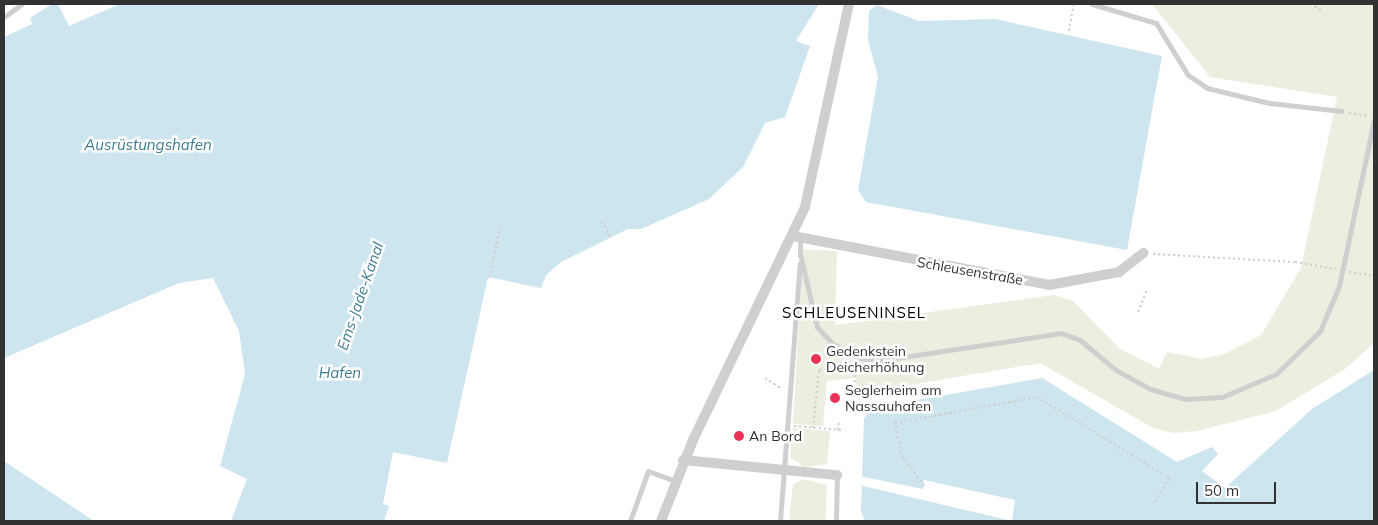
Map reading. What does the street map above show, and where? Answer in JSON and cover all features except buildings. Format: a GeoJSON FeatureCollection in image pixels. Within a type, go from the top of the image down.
{"type":"FeatureCollection","features":[{"type":"Feature","properties":{"kind":"street"},"geometry":{"type":"LineString","coordinates":[[661,521],[683,460],[797,237],[808,196],[849,4]]}},
{"type":"Feature","properties":{"kind":"street","name":"Schleusenstraße"},"geometry":{"type":"LineString","coordinates":[[797,237],[1050,284],[1119,272],[1142,253]]}},
{"type":"Feature","properties":{"kind":"street"},"geometry":{"type":"LineString","coordinates":[[683,460],[837,475]]}},
{"type":"Feature","properties":{"kind":"lane"},"geometry":{"type":"LineString","coordinates":[[4,17],[22,4]]}},
{"type":"Feature","properties":{"kind":"lane"},"geometry":{"type":"LineString","coordinates":[[1092,4],[1156,23],[1188,75],[1207,88],[1269,102],[1342,111]]}},
{"type":"Feature","properties":{"kind":"lane"},"geometry":{"type":"LineString","coordinates":[[797,237],[817,326],[833,344],[858,358],[883,360],[1061,333],[1080,340],[1141,385],[1175,397],[1200,400],[1236,393],[1292,361],[1320,331],[1342,270],[1374,118]]}},
{"type":"Feature","properties":{"kind":"lane"},"geometry":{"type":"LineString","coordinates":[[780,521],[791,395],[800,254]]}},
{"type":"Feature","properties":{"kind":"lane"},"geometry":{"type":"LineString","coordinates":[[630,521],[648,470],[675,481]]}},
{"type":"Feature","properties":{"kind":"lane"},"geometry":{"type":"LineString","coordinates":[[836,521],[837,475]]}},
{"type":"Feature","properties":{"kind":"path"},"geometry":{"type":"LineString","coordinates":[[1069,31],[1074,4]]}},
{"type":"Feature","properties":{"kind":"path"},"geometry":{"type":"LineString","coordinates":[[1310,4],[1322,10]]}},
{"type":"Feature","properties":{"kind":"path"},"geometry":{"type":"LineString","coordinates":[[1342,111],[1374,118]]}},
{"type":"Feature","properties":{"kind":"path"},"geometry":{"type":"LineString","coordinates":[[602,220],[611,238]]}},
{"type":"Feature","properties":{"kind":"path"},"geometry":{"type":"LineString","coordinates":[[489,278],[500,227]]}},
{"type":"Feature","properties":{"kind":"path"},"geometry":{"type":"LineString","coordinates":[[1142,253],[1296,262],[1374,276]]}},
{"type":"Feature","properties":{"kind":"path"},"geometry":{"type":"LineString","coordinates":[[1138,312],[1147,290]]}},
{"type":"Feature","properties":{"kind":"path"},"geometry":{"type":"LineString","coordinates":[[813,428],[819,370],[864,363]]}},
{"type":"Feature","properties":{"kind":"path"},"geometry":{"type":"LineString","coordinates":[[854,402],[855,364]]}},
{"type":"Feature","properties":{"kind":"path"},"geometry":{"type":"LineString","coordinates":[[765,378],[791,395]]}},
{"type":"Feature","properties":{"kind":"path"},"geometry":{"type":"LineString","coordinates":[[924,486],[902,453],[895,423],[1037,397],[1169,478],[1154,504]]}},
{"type":"Feature","properties":{"kind":"path"},"geometry":{"type":"LineString","coordinates":[[838,430],[839,420]]}},
{"type":"Feature","properties":{"kind":"path"},"geometry":{"type":"LineString","coordinates":[[788,426],[842,430]]}},
{"type":"Feature","properties":{"kind":"shaded area"},"geometry":{"type":"Polygon","coordinates":[[[1152,4],[1374,4],[1374,113],[1370,132],[1374,133],[1374,343],[1345,369],[1276,411],[1196,431],[1173,433],[1153,428],[1040,363],[855,394],[856,378],[827,381],[823,426],[793,424],[803,249],[837,251],[835,325],[1054,295],[1073,301],[1120,349],[1159,369],[1167,352],[1202,359],[1225,354],[1261,335],[1301,268],[1337,97],[1210,77],[1152,4]]]}},
{"type":"Feature","properties":{"kind":"shaded area"},"geometry":{"type":"Polygon","coordinates":[[[793,428],[830,431],[827,464],[804,467],[790,457],[793,428]]]}},
{"type":"Feature","properties":{"kind":"shaded area"},"geometry":{"type":"Polygon","coordinates":[[[803,479],[827,485],[825,521],[789,521],[793,485],[803,479]]]}},
{"type":"Feature","properties":{"kind":"water","name":"Ausrüstungshafen"},"geometry":{"type":"Polygon","coordinates":[[[52,4],[58,4],[69,26],[120,4],[819,4],[796,41],[810,46],[785,117],[765,123],[743,167],[709,199],[641,229],[628,229],[561,262],[546,275],[541,288],[488,277],[447,463],[393,452],[383,504],[389,506],[384,521],[231,521],[247,479],[220,466],[245,374],[239,331],[213,278],[179,283],[4,358],[4,37],[32,24],[30,18],[52,4]]]}},
{"type":"Feature","properties":{"kind":"water"},"geometry":{"type":"Polygon","coordinates":[[[877,5],[919,21],[995,19],[1162,56],[1127,250],[866,202],[858,190],[878,77],[868,40],[869,11],[877,5]]]}},
{"type":"Feature","properties":{"kind":"water"},"geometry":{"type":"Polygon","coordinates":[[[1374,370],[1374,521],[865,521],[861,511],[864,418],[877,407],[1042,378],[1177,462],[1212,447],[1218,454],[1202,471],[1225,488],[1312,409],[1374,370]]]}},
{"type":"Feature","properties":{"kind":"water"},"geometry":{"type":"Polygon","coordinates":[[[4,461],[94,521],[4,521],[4,461]]]}},
{"type":"Feature","properties":{"kind":"pier"},"geometry":{"type":"Polygon","coordinates":[[[859,476],[923,489],[924,480],[1015,500],[1012,521],[859,485],[859,476]]]}},
{"type":"Feature","properties":{"kind":"place","name":"Gedenkstein Deicherhöhung"},"geometry":{"type":"Point","coordinates":[816,359]}},
{"type":"Feature","properties":{"kind":"place","name":"Seglerheim am Nassauhafen"},"geometry":{"type":"Point","coordinates":[835,398]}},
{"type":"Feature","properties":{"kind":"place","name":"An Bord"},"geometry":{"type":"Point","coordinates":[739,436]}},
{"type":"Feature","properties":{"kind":"district","name":"SCHLEUSENINSEL"},"geometry":{"type":"Point","coordinates":[854,313]}},
{"type":"Feature","properties":{"kind":"water label","name":"Ems-Jade-Kanal"},"geometry":{"type":"Point","coordinates":[360,296]}},
{"type":"Feature","properties":{"kind":"water label","name":"Hafen"},"geometry":{"type":"Point","coordinates":[340,373]}}]}
